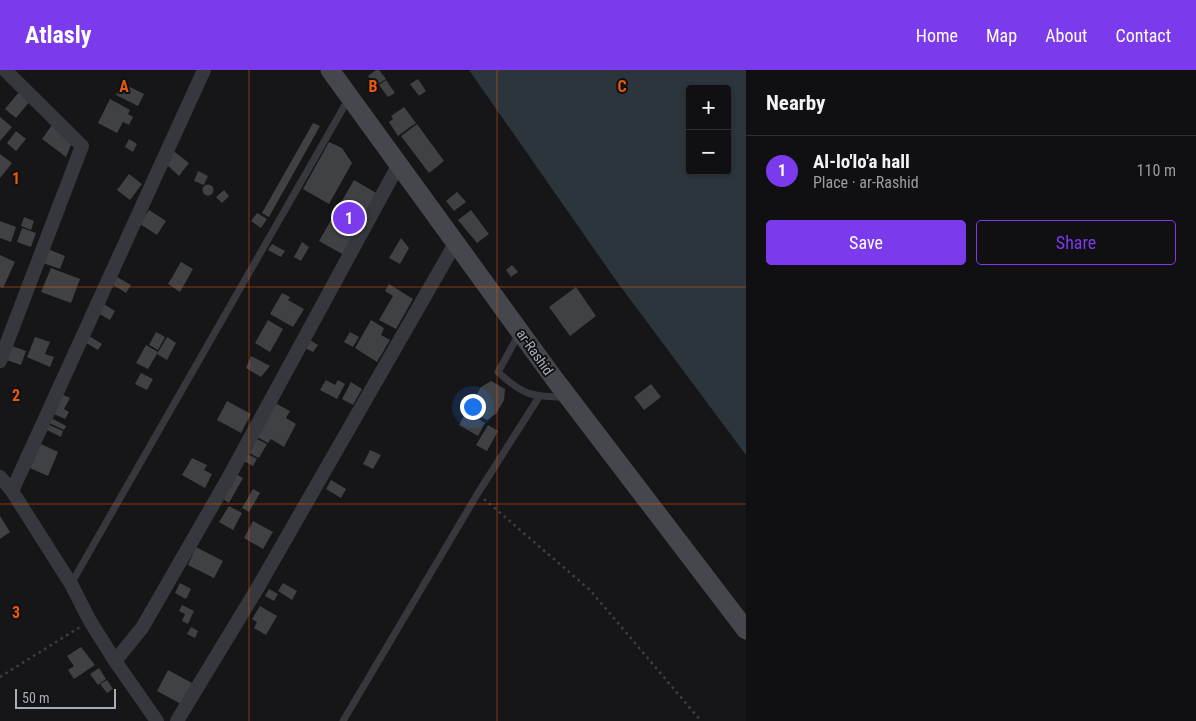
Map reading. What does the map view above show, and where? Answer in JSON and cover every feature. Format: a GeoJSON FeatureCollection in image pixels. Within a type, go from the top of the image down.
{"type":"FeatureCollection","features":[{"type":"Feature","properties":{"kind":"main road","name":"ar-Rashid"},"geometry":{"type":"LineString","coordinates":[[330,70],[568,397],[746,630]]}},
{"type":"Feature","properties":{"kind":"street"},"geometry":{"type":"LineString","coordinates":[[0,361],[82,146],[5,70]]}},
{"type":"Feature","properties":{"kind":"street"},"geometry":{"type":"LineString","coordinates":[[12,492],[204,70]]}},
{"type":"Feature","properties":{"kind":"street"},"geometry":{"type":"LineString","coordinates":[[115,661],[142,628],[226,482],[399,164]]}},
{"type":"Feature","properties":{"kind":"street"},"geometry":{"type":"LineString","coordinates":[[177,721],[257,589],[456,242]]}},
{"type":"Feature","properties":{"kind":"street"},"geometry":{"type":"LineString","coordinates":[[0,477],[12,492],[71,584],[90,621],[115,661],[157,721]]}},
{"type":"Feature","properties":{"kind":"lane"},"geometry":{"type":"LineString","coordinates":[[71,584],[350,96]]}},
{"type":"Feature","properties":{"kind":"lane"},"geometry":{"type":"LineString","coordinates":[[521,332],[498,372],[518,390],[539,397],[568,397]]}},
{"type":"Feature","properties":{"kind":"lane"},"geometry":{"type":"LineString","coordinates":[[342,721],[478,493],[539,397]]}},
{"type":"Feature","properties":{"kind":"path"},"geometry":{"type":"LineString","coordinates":[[478,493],[590,590],[701,721]]}},
{"type":"Feature","properties":{"kind":"path"},"geometry":{"type":"LineString","coordinates":[[0,677],[90,621]]}},
{"type":"Feature","properties":{"kind":"shaded area"},"geometry":{"type":"Polygon","coordinates":[[[469,70],[746,70],[746,455],[615,279],[469,70]]]}},
{"type":"Feature","properties":{"kind":"building"},"geometry":{"type":"Polygon","coordinates":[[[379,70],[386,79],[375,86],[368,76],[379,70]]]}},
{"type":"Feature","properties":{"kind":"building"},"geometry":{"type":"Polygon","coordinates":[[[418,79],[426,91],[419,96],[410,84],[418,79]]]}},
{"type":"Feature","properties":{"kind":"building"},"geometry":{"type":"Polygon","coordinates":[[[386,80],[395,93],[388,97],[379,85],[386,80]]]}},
{"type":"Feature","properties":{"kind":"building"},"geometry":{"type":"Polygon","coordinates":[[[122,83],[144,94],[138,106],[116,95],[122,83]]]}},
{"type":"Feature","properties":{"kind":"building"},"geometry":{"type":"Polygon","coordinates":[[[19,92],[30,101],[16,118],[5,109],[19,92]]]}},
{"type":"Feature","properties":{"kind":"building"},"geometry":{"type":"Polygon","coordinates":[[[110,99],[130,110],[128,114],[133,117],[129,125],[123,122],[117,133],[98,123],[110,99]]]}},
{"type":"Feature","properties":{"kind":"building"},"geometry":{"type":"Polygon","coordinates":[[[404,107],[416,123],[398,136],[389,122],[393,119],[391,116],[404,107]]]}},
{"type":"Feature","properties":{"kind":"building"},"geometry":{"type":"Polygon","coordinates":[[[0,117],[12,127],[0,141],[0,117]]]}},
{"type":"Feature","properties":{"kind":"building"},"geometry":{"type":"Polygon","coordinates":[[[313,123],[320,126],[269,217],[262,213],[313,123]]]}},
{"type":"Feature","properties":{"kind":"building"},"geometry":{"type":"Polygon","coordinates":[[[417,124],[444,161],[429,173],[401,136],[417,124]]]}},
{"type":"Feature","properties":{"kind":"building"},"geometry":{"type":"Polygon","coordinates":[[[52,125],[73,140],[66,157],[42,139],[52,125]]]}},
{"type":"Feature","properties":{"kind":"building"},"geometry":{"type":"Polygon","coordinates":[[[16,131],[26,139],[16,151],[7,143],[16,131]]]}},
{"type":"Feature","properties":{"kind":"building"},"geometry":{"type":"Polygon","coordinates":[[[129,139],[137,144],[133,152],[125,147],[129,139]]]}},
{"type":"Feature","properties":{"kind":"building"},"geometry":{"type":"Polygon","coordinates":[[[329,142],[342,148],[352,163],[329,204],[303,189],[329,142]]]}},
{"type":"Feature","properties":{"kind":"building"},"geometry":{"type":"Polygon","coordinates":[[[172,150],[189,163],[179,176],[166,164],[172,150]]]}},
{"type":"Feature","properties":{"kind":"building"},"geometry":{"type":"Polygon","coordinates":[[[0,154],[12,163],[0,178],[0,154]]]}},
{"type":"Feature","properties":{"kind":"building"},"geometry":{"type":"Polygon","coordinates":[[[198,171],[208,176],[204,185],[194,181],[198,171]]]}},
{"type":"Feature","properties":{"kind":"building"},"geometry":{"type":"Polygon","coordinates":[[[129,174],[142,184],[130,200],[117,190],[129,174]]]}},
{"type":"Feature","properties":{"kind":"building"},"geometry":{"type":"Polygon","coordinates":[[[354,180],[378,194],[344,255],[319,241],[354,180]]]}},
{"type":"Feature","properties":{"kind":"building"},"geometry":{"type":"Polygon","coordinates":[[[208,184],[214,190],[208,196],[202,190],[208,184]]]}},
{"type":"Feature","properties":{"kind":"building"},"geometry":{"type":"Polygon","coordinates":[[[224,190],[229,196],[222,203],[216,197],[224,190]]]}},
{"type":"Feature","properties":{"kind":"building"},"geometry":{"type":"Polygon","coordinates":[[[457,192],[466,202],[454,211],[446,201],[457,192]]]}},
{"type":"Feature","properties":{"kind":"building"},"geometry":{"type":"Polygon","coordinates":[[[149,210],[166,221],[157,235],[140,224],[149,210]]]}},
{"type":"Feature","properties":{"kind":"building"},"geometry":{"type":"Polygon","coordinates":[[[471,210],[489,234],[477,243],[458,220],[471,210]]]}},
{"type":"Feature","properties":{"kind":"building"},"geometry":{"type":"Polygon","coordinates":[[[257,213],[267,219],[261,228],[251,221],[257,213]]]}},
{"type":"Feature","properties":{"kind":"building"},"geometry":{"type":"Polygon","coordinates":[[[24,217],[34,221],[31,230],[21,226],[24,217]]]}},
{"type":"Feature","properties":{"kind":"building"},"geometry":{"type":"Polygon","coordinates":[[[0,221],[16,227],[11,242],[0,238],[0,221]]]}},
{"type":"Feature","properties":{"kind":"building"},"geometry":{"type":"Polygon","coordinates":[[[22,228],[36,233],[31,247],[17,242],[22,228]]]}},
{"type":"Feature","properties":{"kind":"building"},"geometry":{"type":"Polygon","coordinates":[[[401,238],[409,248],[400,264],[389,258],[401,238]]]}},
{"type":"Feature","properties":{"kind":"building"},"geometry":{"type":"Polygon","coordinates":[[[302,242],[309,247],[301,261],[294,257],[302,242]]]}},
{"type":"Feature","properties":{"kind":"building"},"geometry":{"type":"Polygon","coordinates":[[[272,244],[285,251],[281,257],[268,250],[272,244]]]}},
{"type":"Feature","properties":{"kind":"building"},"geometry":{"type":"Polygon","coordinates":[[[48,249],[65,256],[60,269],[43,263],[48,249]]]}},
{"type":"Feature","properties":{"kind":"building"},"geometry":{"type":"Polygon","coordinates":[[[0,255],[15,262],[3,288],[0,286],[0,255]]]}},
{"type":"Feature","properties":{"kind":"building"},"geometry":{"type":"Polygon","coordinates":[[[181,262],[193,269],[180,292],[168,284],[181,262]]]}},
{"type":"Feature","properties":{"kind":"building"},"geometry":{"type":"Polygon","coordinates":[[[512,265],[518,272],[511,277],[506,270],[512,265]]]}},
{"type":"Feature","properties":{"kind":"building"},"geometry":{"type":"Polygon","coordinates":[[[51,268],[80,279],[71,303],[41,292],[51,268]]]}},
{"type":"Feature","properties":{"kind":"building"},"geometry":{"type":"Polygon","coordinates":[[[117,277],[131,285],[126,293],[113,285],[117,277]]]}},
{"type":"Feature","properties":{"kind":"building"},"geometry":{"type":"Polygon","coordinates":[[[389,284],[413,299],[396,329],[379,320],[393,296],[385,291],[389,284]]]}},
{"type":"Feature","properties":{"kind":"building"},"geometry":{"type":"Polygon","coordinates":[[[576,287],[596,316],[570,336],[549,307],[576,287]]]}},
{"type":"Feature","properties":{"kind":"building"},"geometry":{"type":"Polygon","coordinates":[[[282,293],[290,297],[288,300],[304,309],[293,327],[270,314],[282,293]]]}},
{"type":"Feature","properties":{"kind":"building"},"geometry":{"type":"Polygon","coordinates":[[[104,304],[115,311],[110,320],[98,313],[104,304]]]}},
{"type":"Feature","properties":{"kind":"building"},"geometry":{"type":"Polygon","coordinates":[[[268,320],[283,329],[270,352],[255,343],[268,320]]]}},
{"type":"Feature","properties":{"kind":"building"},"geometry":{"type":"Polygon","coordinates":[[[371,320],[384,328],[381,335],[390,340],[377,362],[355,348],[371,320]]]}},
{"type":"Feature","properties":{"kind":"building"},"geometry":{"type":"Polygon","coordinates":[[[156,332],[165,337],[158,350],[149,345],[156,332]]]}},
{"type":"Feature","properties":{"kind":"building"},"geometry":{"type":"Polygon","coordinates":[[[350,332],[359,337],[353,347],[344,342],[350,332]]]}},
{"type":"Feature","properties":{"kind":"building"},"geometry":{"type":"Polygon","coordinates":[[[89,336],[102,344],[98,350],[85,342],[89,336]]]}},
{"type":"Feature","properties":{"kind":"building"},"geometry":{"type":"Polygon","coordinates":[[[35,337],[50,342],[45,354],[54,357],[50,367],[27,357],[35,337]]]}},
{"type":"Feature","properties":{"kind":"building"},"geometry":{"type":"Polygon","coordinates":[[[167,337],[176,343],[167,360],[157,354],[167,337]]]}},
{"type":"Feature","properties":{"kind":"building"},"geometry":{"type":"Polygon","coordinates":[[[310,340],[318,345],[313,352],[305,348],[310,340]]]}},
{"type":"Feature","properties":{"kind":"building"},"geometry":{"type":"Polygon","coordinates":[[[9,345],[26,351],[21,365],[4,359],[9,345]]]}},
{"type":"Feature","properties":{"kind":"building"},"geometry":{"type":"Polygon","coordinates":[[[146,345],[158,352],[148,369],[136,363],[146,345]]]}},
{"type":"Feature","properties":{"kind":"building"},"geometry":{"type":"Polygon","coordinates":[[[251,356],[270,366],[261,377],[246,368],[251,356]]]}},
{"type":"Feature","properties":{"kind":"building"},"geometry":{"type":"Polygon","coordinates":[[[141,373],[153,379],[147,390],[135,384],[141,373]]]}},
{"type":"Feature","properties":{"kind":"building"},"geometry":{"type":"Polygon","coordinates":[[[326,380],[335,385],[338,380],[345,384],[337,399],[320,390],[326,380]]]}},
{"type":"Feature","properties":{"kind":"building"},"geometry":{"type":"Polygon","coordinates":[[[491,381],[505,389],[504,400],[496,414],[487,420],[473,412],[473,401],[481,387],[491,381]]]}},
{"type":"Feature","properties":{"kind":"building"},"geometry":{"type":"Polygon","coordinates":[[[351,382],[362,389],[353,405],[342,399],[351,382]]]}},
{"type":"Feature","properties":{"kind":"building"},"geometry":{"type":"Polygon","coordinates":[[[651,384],[661,397],[644,410],[634,397],[651,384]]]}},
{"type":"Feature","properties":{"kind":"building"},"geometry":{"type":"Polygon","coordinates":[[[61,394],[70,398],[64,409],[69,412],[65,419],[52,413],[61,394]]]}},
{"type":"Feature","properties":{"kind":"building"},"geometry":{"type":"Polygon","coordinates":[[[227,401],[251,414],[241,433],[217,420],[227,401]]]}},
{"type":"Feature","properties":{"kind":"building"},"geometry":{"type":"Polygon","coordinates":[[[275,403],[290,411],[286,418],[296,424],[284,447],[271,439],[268,443],[257,437],[275,403]]]}},
{"type":"Feature","properties":{"kind":"building"},"geometry":{"type":"Polygon","coordinates":[[[466,412],[485,423],[478,436],[459,425],[466,412]]]}},
{"type":"Feature","properties":{"kind":"building"},"geometry":{"type":"Polygon","coordinates":[[[51,418],[66,426],[64,430],[49,423],[51,418]]]}},
{"type":"Feature","properties":{"kind":"building"},"geometry":{"type":"Polygon","coordinates":[[[47,424],[63,431],[61,437],[45,429],[47,424]]]}},
{"type":"Feature","properties":{"kind":"building"},"geometry":{"type":"Polygon","coordinates":[[[488,425],[498,431],[487,451],[476,445],[488,425]]]}},
{"type":"Feature","properties":{"kind":"building"},"geometry":{"type":"Polygon","coordinates":[[[255,438],[267,444],[259,458],[247,452],[255,438]]]}},
{"type":"Feature","properties":{"kind":"building"},"geometry":{"type":"Polygon","coordinates":[[[41,444],[58,452],[48,476],[30,468],[41,444]]]}},
{"type":"Feature","properties":{"kind":"building"},"geometry":{"type":"Polygon","coordinates":[[[370,450],[381,455],[373,469],[363,464],[370,450]]]}},
{"type":"Feature","properties":{"kind":"building"},"geometry":{"type":"Polygon","coordinates":[[[246,453],[257,459],[253,466],[242,460],[246,453]]]}},
{"type":"Feature","properties":{"kind":"building"},"geometry":{"type":"Polygon","coordinates":[[[192,458],[207,465],[204,470],[212,474],[205,488],[182,475],[192,458]]]}},
{"type":"Feature","properties":{"kind":"building"},"geometry":{"type":"Polygon","coordinates":[[[236,474],[243,478],[229,503],[223,499],[236,474]]]}},
{"type":"Feature","properties":{"kind":"building"},"geometry":{"type":"Polygon","coordinates":[[[331,480],[346,489],[341,498],[326,489],[331,480]]]}},
{"type":"Feature","properties":{"kind":"building"},"geometry":{"type":"Polygon","coordinates":[[[253,489],[260,493],[249,512],[242,508],[253,489]]]}},
{"type":"Feature","properties":{"kind":"building"},"geometry":{"type":"Polygon","coordinates":[[[229,506],[242,513],[233,530],[219,522],[229,506]]]}},
{"type":"Feature","properties":{"kind":"building"},"geometry":{"type":"Polygon","coordinates":[[[0,516],[10,532],[0,539],[0,516]]]}},
{"type":"Feature","properties":{"kind":"building"},"geometry":{"type":"Polygon","coordinates":[[[253,521],[273,532],[263,549],[244,538],[253,521]]]}},
{"type":"Feature","properties":{"kind":"building"},"geometry":{"type":"Polygon","coordinates":[[[196,547],[223,561],[214,578],[188,565],[196,547]]]}},
{"type":"Feature","properties":{"kind":"building"},"geometry":{"type":"Polygon","coordinates":[[[180,583],[191,589],[186,599],[175,593],[180,583]]]}},
{"type":"Feature","properties":{"kind":"building"},"geometry":{"type":"Polygon","coordinates":[[[283,583],[297,591],[292,600],[278,591],[283,583]]]}},
{"type":"Feature","properties":{"kind":"building"},"geometry":{"type":"Polygon","coordinates":[[[269,589],[278,594],[274,601],[265,596],[269,589]]]}},
{"type":"Feature","properties":{"kind":"building"},"geometry":{"type":"Polygon","coordinates":[[[182,605],[194,611],[188,624],[182,621],[185,614],[179,611],[182,605]]]}},
{"type":"Feature","properties":{"kind":"building"},"geometry":{"type":"Polygon","coordinates":[[[260,606],[277,616],[266,635],[254,628],[257,622],[252,619],[260,606]]]}},
{"type":"Feature","properties":{"kind":"building"},"geometry":{"type":"Polygon","coordinates":[[[191,627],[198,631],[195,638],[187,634],[191,627]]]}},
{"type":"Feature","properties":{"kind":"building"},"geometry":{"type":"Polygon","coordinates":[[[81,647],[95,665],[74,679],[68,670],[74,666],[67,656],[81,647]]]}},
{"type":"Feature","properties":{"kind":"building"},"geometry":{"type":"Polygon","coordinates":[[[99,668],[106,679],[98,685],[90,674],[99,668]]]}},
{"type":"Feature","properties":{"kind":"building"},"geometry":{"type":"Polygon","coordinates":[[[168,670],[192,683],[181,704],[157,691],[168,670]]]}},
{"type":"Feature","properties":{"kind":"building"},"geometry":{"type":"Polygon","coordinates":[[[107,680],[113,689],[107,693],[100,684],[107,680]]]}},
{"type":"Feature","properties":{"kind":"place","name":"Al-lo'lo'a hall"},"geometry":{"type":"Point","coordinates":[349,218]}}]}
